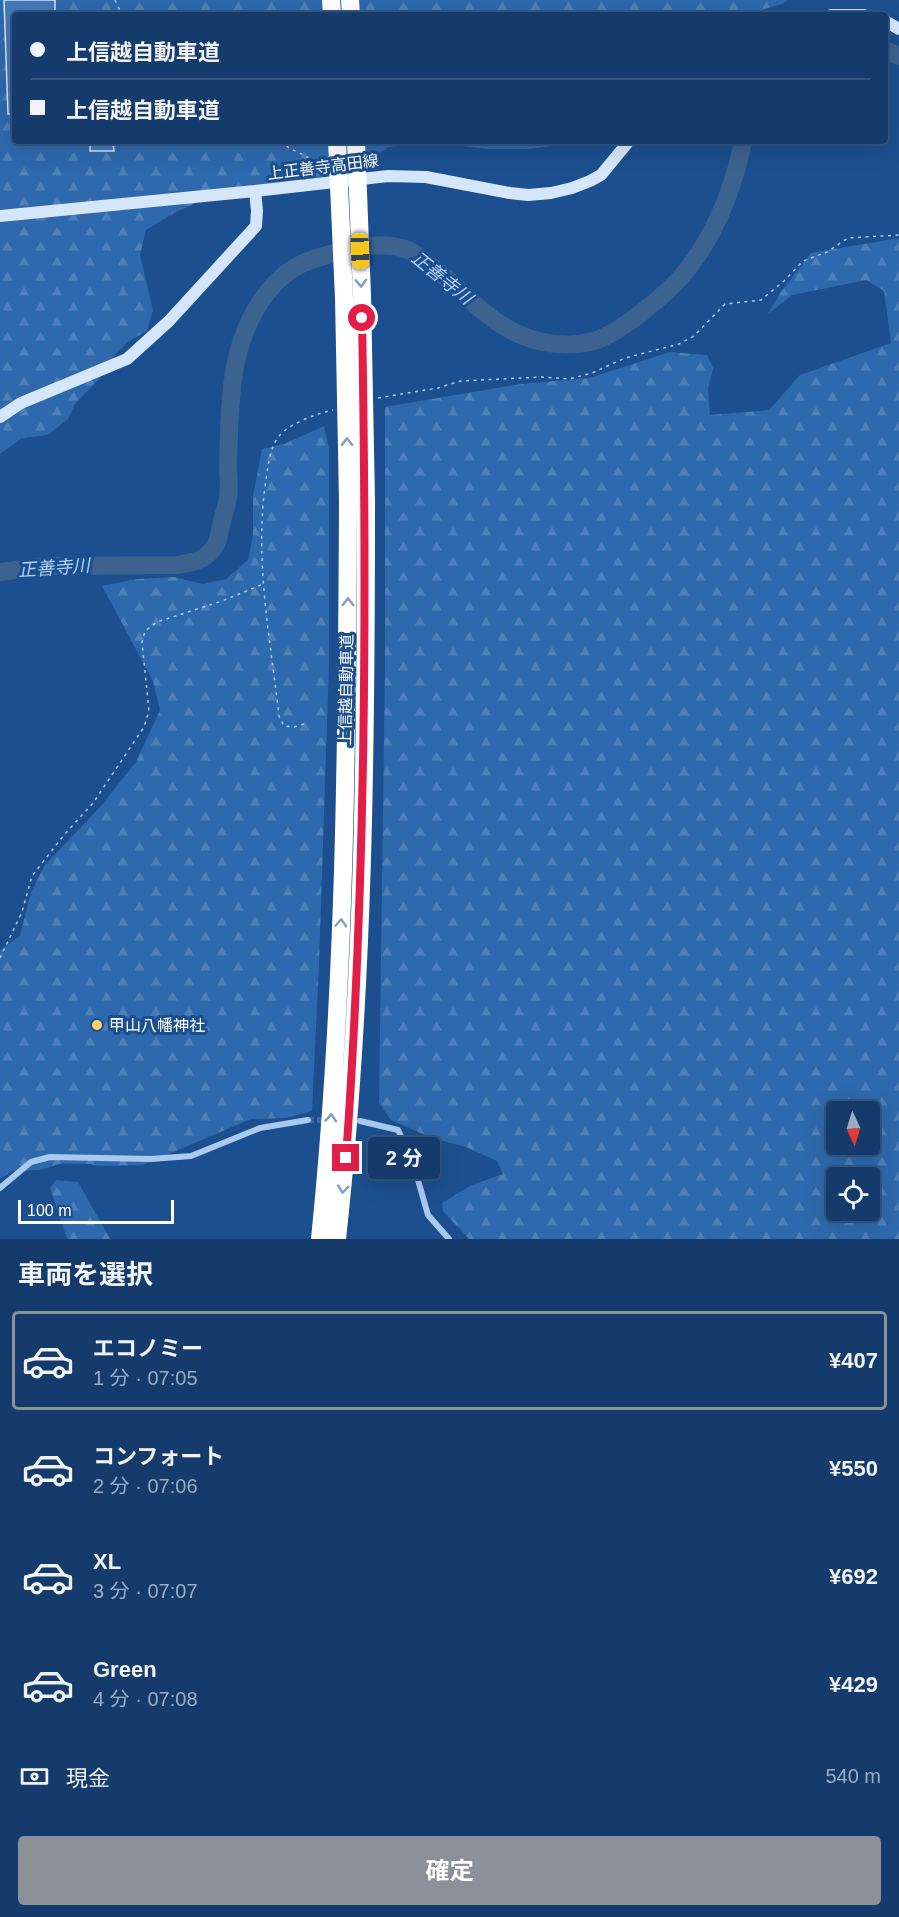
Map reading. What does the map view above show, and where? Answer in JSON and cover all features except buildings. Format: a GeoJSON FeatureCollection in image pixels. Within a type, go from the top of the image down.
{"type":"FeatureCollection","features":[{"type":"Feature","properties":{"kind":"highway","name":"上信越自動車道"},"geometry":{"type":"LineString","coordinates":[[320,1239],[335,1062],[357,501],[337,144]]}},
{"type":"Feature","properties":{"kind":"highway","name":"上信越自動車道"},"geometry":{"type":"LineString","coordinates":[[337,1239],[353,1065],[365,755],[357,501],[356,144]]}},
{"type":"Feature","properties":{"kind":"main road","name":"上正善寺高田線"},"geometry":{"type":"LineString","coordinates":[[0,216],[388,176],[458,182],[499,192],[528,195],[551,193],[590,182],[601,175],[627,144]]}},
{"type":"Feature","properties":{"kind":"main road"},"geometry":{"type":"LineString","coordinates":[[0,417],[21,403],[127,359],[169,321],[256,226],[255,191]]}},
{"type":"Feature","properties":{"kind":"street"},"geometry":{"type":"LineString","coordinates":[[0,1188],[31,1162],[50,1157],[151,1159],[191,1156],[260,1128],[308,1120]]}},
{"type":"Feature","properties":{"kind":"street"},"geometry":{"type":"LineString","coordinates":[[360,1121],[398,1130],[412,1159],[429,1215],[449,1239]]}},
{"type":"Feature","properties":{"kind":"path"},"geometry":{"type":"LineString","coordinates":[[284,144],[306,156],[322,170],[326,183]]}},
{"type":"Feature","properties":{"kind":"path"},"geometry":{"type":"LineString","coordinates":[[377,399],[398,393],[438,388],[460,381],[542,377],[568,379],[592,373],[625,358],[679,344],[694,336],[725,304],[761,300],[803,261],[827,252],[848,238],[899,235]]}},
{"type":"Feature","properties":{"kind":"path"},"geometry":{"type":"LineString","coordinates":[[304,724],[294,727],[284,726],[279,716],[262,585],[263,500],[271,451],[280,434],[314,414],[335,409]]}},
{"type":"Feature","properties":{"kind":"path"},"geometry":{"type":"LineString","coordinates":[[0,958],[22,912],[32,876],[93,803],[144,727],[149,711],[142,642],[145,631],[157,622],[262,585]]}},
{"type":"Feature","properties":{"kind":"green space"},"geometry":{"type":"Polygon","coordinates":[[[0,0],[788,0],[754,12],[12,12],[12,144],[411,144],[388,147],[354,173],[200,201],[146,230],[140,255],[153,310],[147,331],[129,341],[117,352],[99,379],[75,404],[68,419],[48,435],[22,438],[0,454],[0,0]]]}},
{"type":"Feature","properties":{"kind":"green space"},"geometry":{"type":"Polygon","coordinates":[[[444,144],[564,144],[528,149],[488,149],[444,144]]]}},
{"type":"Feature","properties":{"kind":"green space"},"geometry":{"type":"Polygon","coordinates":[[[899,238],[899,1239],[469,1239],[443,1211],[442,1203],[472,1185],[503,1174],[497,1161],[466,1147],[432,1138],[391,1120],[379,1103],[385,667],[385,407],[521,384],[589,378],[670,352],[707,355],[713,368],[708,389],[710,415],[769,410],[800,375],[891,343],[884,291],[866,280],[792,295],[768,314],[781,292],[811,253],[899,238]]]}},
{"type":"Feature","properties":{"kind":"green space"},"geometry":{"type":"Polygon","coordinates":[[[324,426],[329,449],[329,665],[312,1111],[286,1118],[251,1119],[143,1165],[59,1164],[40,1170],[12,1171],[0,1179],[0,950],[20,936],[31,892],[45,865],[101,806],[136,762],[160,710],[153,681],[102,586],[137,579],[174,577],[203,584],[226,579],[248,560],[253,535],[253,496],[262,449],[284,444],[324,426]]]}},
{"type":"Feature","properties":{"kind":"green space"},"geometry":{"type":"Polygon","coordinates":[[[56,1180],[78,1182],[110,1239],[67,1239],[50,1188],[56,1180]]]}},
{"type":"Feature","properties":{"kind":"waterway","name":"正善寺川"},"geometry":{"type":"LineString","coordinates":[[888,51],[899,56]]}},
{"type":"Feature","properties":{"kind":"waterway","name":"正善寺川"},"geometry":{"type":"LineString","coordinates":[[0,572],[49,566],[177,565],[198,560],[212,550],[218,539],[228,498],[229,421],[237,356],[252,316],[264,297],[284,275],[297,266],[359,247],[384,245],[408,250],[439,272],[491,318],[516,333],[554,344],[594,341],[634,319],[648,308],[674,284],[693,262],[718,219],[735,173],[742,144]]}},
{"type":"Feature","properties":{"kind":"tunnel"},"geometry":{"type":"LineString","coordinates":[[308,1120],[329,1120]]}},
{"type":"Feature","properties":{"kind":"place","name":"甲山八幡神社"},"geometry":{"type":"Point","coordinates":[97,1025]}},
{"type":"Feature","properties":{"kind":"route"},"geometry":{"type":"LineString","coordinates":[[346,1158],[356,1012],[365,755],[366,501],[362,318]]}}]}
